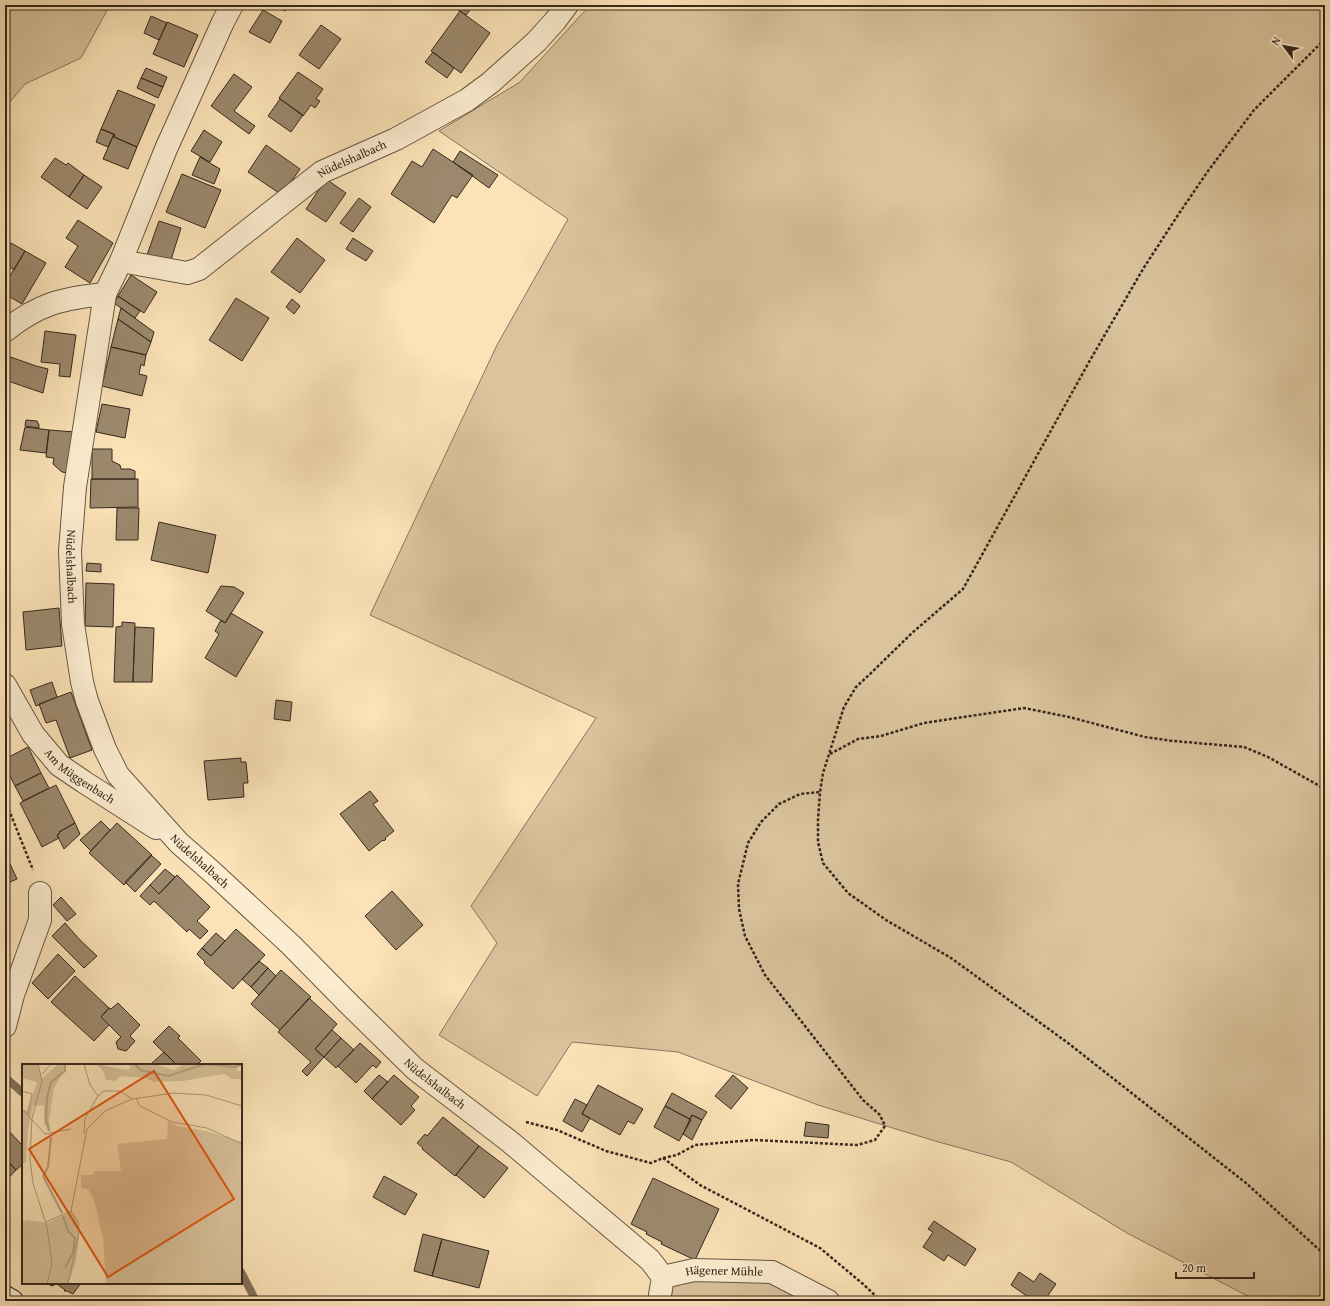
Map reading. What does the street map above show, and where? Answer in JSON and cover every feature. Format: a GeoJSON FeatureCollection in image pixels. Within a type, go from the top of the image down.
{"type":"FeatureCollection","features":[{"type":"Feature","properties":{"kind":"street","name":"Nüdelshalbach"},"geometry":{"type":"LineString","coordinates":[[232,5],[166,149],[121,261],[105,294],[75,487],[70,552],[73,624],[84,688],[93,718],[105,749],[118,775],[179,843],[211,870],[292,945],[415,1069],[509,1141],[568,1190],[650,1260],[663,1277]]}},
{"type":"Feature","properties":{"kind":"street","name":"Nüdelshalbach"},"geometry":{"type":"LineString","coordinates":[[121,261],[187,273],[199,268],[322,172],[396,139],[467,100],[490,83],[536,42],[567,5]]}},
{"type":"Feature","properties":{"kind":"street"},"geometry":{"type":"LineString","coordinates":[[5,331],[39,308],[55,302],[80,296],[105,294]]}},
{"type":"Feature","properties":{"kind":"street","name":"Am Müggenbach"},"geometry":{"type":"LineString","coordinates":[[5,685],[33,734],[59,765],[179,843]]}},
{"type":"Feature","properties":{"kind":"street"},"geometry":{"type":"LineString","coordinates":[[5,1026],[13,995],[40,920],[40,893]]}},
{"type":"Feature","properties":{"kind":"street","name":"Hägener Mühle"},"geometry":{"type":"LineString","coordinates":[[663,1277],[694,1270],[772,1272],[828,1301]]}},
{"type":"Feature","properties":{"kind":"street"},"geometry":{"type":"LineString","coordinates":[[659,1301],[663,1277]]}},
{"type":"Feature","properties":{"kind":"street"},"geometry":{"type":"LineString","coordinates":[[5,1297],[12,1301]]}},
{"type":"Feature","properties":{"kind":"path"},"geometry":{"type":"LineString","coordinates":[[1325,38],[1254,110],[1208,171],[1178,215],[1143,269],[1089,362],[964,588],[912,633],[856,688],[844,707],[823,773],[820,792],[818,842],[823,864],[848,893],[886,920],[951,958],[1068,1043],[1246,1183],[1325,1255]]}},
{"type":"Feature","properties":{"kind":"path"},"geometry":{"type":"LineString","coordinates":[[829,754],[858,739],[881,736],[924,723],[1024,708],[1069,717],[1145,737],[1244,747],[1325,788]]}},
{"type":"Feature","properties":{"kind":"path"},"geometry":{"type":"LineString","coordinates":[[524,1122],[557,1130],[606,1151],[651,1163],[663,1158],[677,1155],[695,1145],[754,1140],[857,1145],[875,1140],[885,1126],[880,1115],[863,1100],[765,975],[745,936],[739,908],[738,884],[746,850],[748,843],[761,822],[779,804],[800,794],[820,792]]}},
{"type":"Feature","properties":{"kind":"path"},"geometry":{"type":"LineString","coordinates":[[5,800],[34,871],[40,893]]}},
{"type":"Feature","properties":{"kind":"path"},"geometry":{"type":"LineString","coordinates":[[663,1158],[700,1185],[820,1248],[881,1301]]}},
{"type":"Feature","properties":{"kind":"shaded area"},"geometry":{"type":"Polygon","coordinates":[[[5,5],[110,5],[81,58],[25,84],[5,108],[5,5]]]}},
{"type":"Feature","properties":{"kind":"shaded area"},"geometry":{"type":"Polygon","coordinates":[[[590,5],[1325,5],[1325,1301],[1257,1301],[1127,1233],[1011,1162],[935,1141],[818,1105],[678,1052],[572,1042],[537,1096],[439,1035],[497,943],[471,906],[596,718],[370,615],[497,345],[568,219],[439,131],[520,82],[590,5]]]}},
{"type":"Feature","properties":{"kind":"shaded area"},"geometry":{"type":"Polygon","coordinates":[[[666,1278],[771,1280],[813,1301],[664,1301],[666,1278]]]}},
{"type":"Feature","properties":{"kind":"building"},"geometry":{"type":"Polygon","coordinates":[[[276,5],[288,5],[288,6],[285,11],[276,5]]]}},
{"type":"Feature","properties":{"kind":"building"},"geometry":{"type":"Polygon","coordinates":[[[296,5],[306,5],[302,10],[296,5]]]}},
{"type":"Feature","properties":{"kind":"building"},"geometry":{"type":"Polygon","coordinates":[[[450,5],[472,5],[473,6],[466,15],[450,5]]]}},
{"type":"Feature","properties":{"kind":"building"},"geometry":{"type":"Polygon","coordinates":[[[472,5],[483,5],[479,10],[472,5]]]}},
{"type":"Feature","properties":{"kind":"building"},"geometry":{"type":"Polygon","coordinates":[[[263,10],[282,21],[270,43],[249,32],[263,10]]]}},
{"type":"Feature","properties":{"kind":"building"},"geometry":{"type":"Polygon","coordinates":[[[460,11],[490,33],[461,73],[431,51],[460,11]]]}},
{"type":"Feature","properties":{"kind":"building"},"geometry":{"type":"Polygon","coordinates":[[[151,16],[167,23],[159,40],[144,33],[151,16]]]}},
{"type":"Feature","properties":{"kind":"building"},"geometry":{"type":"Polygon","coordinates":[[[167,22],[198,35],[184,67],[153,54],[167,22]]]}},
{"type":"Feature","properties":{"kind":"building"},"geometry":{"type":"Polygon","coordinates":[[[321,25],[341,39],[319,69],[299,55],[321,25]]]}},
{"type":"Feature","properties":{"kind":"building"},"geometry":{"type":"Polygon","coordinates":[[[433,52],[454,68],[447,78],[425,62],[433,52]]]}},
{"type":"Feature","properties":{"kind":"building"},"geometry":{"type":"Polygon","coordinates":[[[146,68],[167,77],[163,87],[141,78],[146,68]]]}},
{"type":"Feature","properties":{"kind":"building"},"geometry":{"type":"Polygon","coordinates":[[[298,72],[323,89],[316,99],[320,101],[315,108],[311,105],[303,116],[279,98],[298,72]]]}},
{"type":"Feature","properties":{"kind":"building"},"geometry":{"type":"Polygon","coordinates":[[[234,74],[252,87],[234,111],[255,126],[249,134],[211,106],[234,74]]]}},
{"type":"Feature","properties":{"kind":"building"},"geometry":{"type":"Polygon","coordinates":[[[141,78],[163,87],[158,98],[137,88],[141,78]]]}},
{"type":"Feature","properties":{"kind":"building"},"geometry":{"type":"Polygon","coordinates":[[[118,90],[155,105],[137,147],[114,137],[115,135],[101,129],[118,90]]]}},
{"type":"Feature","properties":{"kind":"building"},"geometry":{"type":"Polygon","coordinates":[[[280,99],[303,115],[291,132],[268,116],[280,99]]]}},
{"type":"Feature","properties":{"kind":"building"},"geometry":{"type":"Polygon","coordinates":[[[101,129],[114,134],[108,147],[96,142],[101,129]]]}},
{"type":"Feature","properties":{"kind":"building"},"geometry":{"type":"Polygon","coordinates":[[[204,130],[222,142],[210,162],[191,151],[204,130]]]}},
{"type":"Feature","properties":{"kind":"building"},"geometry":{"type":"Polygon","coordinates":[[[114,134],[114,137],[137,147],[128,169],[103,159],[114,134]]]}},
{"type":"Feature","properties":{"kind":"building"},"geometry":{"type":"Polygon","coordinates":[[[266,145],[300,169],[282,195],[248,172],[266,145]]]}},
{"type":"Feature","properties":{"kind":"building"},"geometry":{"type":"Polygon","coordinates":[[[433,149],[473,175],[457,198],[452,195],[434,223],[391,194],[412,161],[422,167],[433,149]]]}},
{"type":"Feature","properties":{"kind":"building"},"geometry":{"type":"Polygon","coordinates":[[[460,151],[498,175],[489,188],[453,162],[460,151]]]}},
{"type":"Feature","properties":{"kind":"building"},"geometry":{"type":"Polygon","coordinates":[[[200,157],[220,169],[214,184],[192,175],[200,157]]]}},
{"type":"Feature","properties":{"kind":"building"},"geometry":{"type":"Polygon","coordinates":[[[55,158],[66,165],[68,163],[84,175],[69,197],[41,177],[55,158]]]}},
{"type":"Feature","properties":{"kind":"building"},"geometry":{"type":"Polygon","coordinates":[[[182,174],[221,190],[205,228],[166,212],[182,174]]]}},
{"type":"Feature","properties":{"kind":"building"},"geometry":{"type":"Polygon","coordinates":[[[84,175],[102,187],[87,209],[69,197],[84,175]]]}},
{"type":"Feature","properties":{"kind":"building"},"geometry":{"type":"Polygon","coordinates":[[[326,179],[346,193],[326,222],[306,209],[326,179]]]}},
{"type":"Feature","properties":{"kind":"building"},"geometry":{"type":"Polygon","coordinates":[[[359,198],[371,207],[353,232],[340,223],[359,198]]]}},
{"type":"Feature","properties":{"kind":"building"},"geometry":{"type":"Polygon","coordinates":[[[78,220],[113,243],[90,283],[65,267],[78,246],[66,238],[78,220]]]}},
{"type":"Feature","properties":{"kind":"building"},"geometry":{"type":"Polygon","coordinates":[[[159,221],[181,228],[170,263],[147,255],[159,221]]]}},
{"type":"Feature","properties":{"kind":"building"},"geometry":{"type":"Polygon","coordinates":[[[297,238],[325,260],[300,293],[271,272],[297,238]]]}},
{"type":"Feature","properties":{"kind":"building"},"geometry":{"type":"Polygon","coordinates":[[[353,238],[373,251],[366,261],[346,249],[353,238]]]}},
{"type":"Feature","properties":{"kind":"building"},"geometry":{"type":"Polygon","coordinates":[[[11,243],[25,251],[14,270],[5,264],[5,253],[11,243]]]}},
{"type":"Feature","properties":{"kind":"building"},"geometry":{"type":"Polygon","coordinates":[[[25,251],[46,263],[22,304],[5,294],[5,284],[25,251]]]}},
{"type":"Feature","properties":{"kind":"building"},"geometry":{"type":"Polygon","coordinates":[[[131,275],[157,292],[144,313],[118,296],[131,275]]]}},
{"type":"Feature","properties":{"kind":"building"},"geometry":{"type":"Polygon","coordinates":[[[118,296],[140,311],[135,318],[114,303],[118,296]]]}},
{"type":"Feature","properties":{"kind":"building"},"geometry":{"type":"Polygon","coordinates":[[[236,298],[269,318],[242,361],[209,340],[236,298]]]}},
{"type":"Feature","properties":{"kind":"building"},"geometry":{"type":"Polygon","coordinates":[[[292,299],[300,306],[294,314],[286,307],[292,299]]]}},
{"type":"Feature","properties":{"kind":"building"},"geometry":{"type":"Polygon","coordinates":[[[121,308],[154,332],[151,342],[118,319],[121,308]]]}},
{"type":"Feature","properties":{"kind":"building"},"geometry":{"type":"Polygon","coordinates":[[[118,319],[151,342],[146,355],[111,347],[118,319]]]}},
{"type":"Feature","properties":{"kind":"building"},"geometry":{"type":"Polygon","coordinates":[[[45,331],[76,335],[70,377],[59,376],[60,364],[41,362],[45,331]]]}},
{"type":"Feature","properties":{"kind":"building"},"geometry":{"type":"Polygon","coordinates":[[[111,347],[146,355],[144,366],[141,364],[139,374],[147,376],[142,396],[102,386],[111,347]]]}},
{"type":"Feature","properties":{"kind":"building"},"geometry":{"type":"Polygon","coordinates":[[[5,355],[48,369],[43,393],[5,380],[5,355]]]}},
{"type":"Feature","properties":{"kind":"building"},"geometry":{"type":"Polygon","coordinates":[[[102,404],[130,409],[125,438],[96,432],[102,404]]]}},
{"type":"Feature","properties":{"kind":"building"},"geometry":{"type":"Polygon","coordinates":[[[26,420],[37,421],[39,428],[25,426],[26,420]]]}},
{"type":"Feature","properties":{"kind":"building"},"geometry":{"type":"Polygon","coordinates":[[[25,427],[49,430],[46,453],[20,450],[25,427]]]}},
{"type":"Feature","properties":{"kind":"building"},"geometry":{"type":"Polygon","coordinates":[[[49,430],[75,432],[68,473],[62,472],[53,464],[54,458],[46,457],[49,430]]]}},
{"type":"Feature","properties":{"kind":"building"},"geometry":{"type":"Polygon","coordinates":[[[5,438],[9,456],[5,457],[5,438]]]}},
{"type":"Feature","properties":{"kind":"building"},"geometry":{"type":"Polygon","coordinates":[[[92,449],[112,449],[112,461],[120,465],[121,469],[130,469],[135,471],[135,479],[92,479],[92,449]]]}},
{"type":"Feature","properties":{"kind":"building"},"geometry":{"type":"Polygon","coordinates":[[[91,479],[138,479],[138,507],[90,508],[91,479]]]}},
{"type":"Feature","properties":{"kind":"building"},"geometry":{"type":"Polygon","coordinates":[[[117,508],[139,508],[138,540],[116,540],[117,508]]]}},
{"type":"Feature","properties":{"kind":"building"},"geometry":{"type":"Polygon","coordinates":[[[159,522],[216,535],[208,573],[151,560],[159,522]]]}},
{"type":"Feature","properties":{"kind":"building"},"geometry":{"type":"Polygon","coordinates":[[[87,563],[101,564],[101,572],[86,571],[87,563]]]}},
{"type":"Feature","properties":{"kind":"building"},"geometry":{"type":"Polygon","coordinates":[[[86,583],[114,584],[113,627],[85,626],[86,583]]]}},
{"type":"Feature","properties":{"kind":"building"},"geometry":{"type":"Polygon","coordinates":[[[221,586],[234,587],[244,593],[225,623],[206,611],[221,586]]]}},
{"type":"Feature","properties":{"kind":"building"},"geometry":{"type":"Polygon","coordinates":[[[59,608],[62,646],[26,650],[23,612],[59,608]]]}},
{"type":"Feature","properties":{"kind":"building"},"geometry":{"type":"Polygon","coordinates":[[[231,613],[263,632],[236,677],[205,658],[219,634],[215,631],[221,620],[225,623],[231,613]]]}},
{"type":"Feature","properties":{"kind":"building"},"geometry":{"type":"Polygon","coordinates":[[[122,622],[135,623],[133,682],[114,682],[116,627],[122,626],[122,622]]]}},
{"type":"Feature","properties":{"kind":"building"},"geometry":{"type":"Polygon","coordinates":[[[135,627],[154,628],[152,682],[133,682],[135,627]]]}},
{"type":"Feature","properties":{"kind":"building"},"geometry":{"type":"Polygon","coordinates":[[[52,682],[57,697],[36,706],[30,690],[52,682]]]}},
{"type":"Feature","properties":{"kind":"building"},"geometry":{"type":"Polygon","coordinates":[[[71,692],[92,750],[70,758],[56,720],[46,723],[39,704],[71,692]]]}},
{"type":"Feature","properties":{"kind":"building"},"geometry":{"type":"Polygon","coordinates":[[[276,700],[292,702],[290,721],[274,719],[276,700]]]}},
{"type":"Feature","properties":{"kind":"building"},"geometry":{"type":"Polygon","coordinates":[[[28,747],[41,773],[15,786],[5,766],[5,759],[28,747]]]}},
{"type":"Feature","properties":{"kind":"building"},"geometry":{"type":"Polygon","coordinates":[[[241,758],[241,762],[246,762],[248,783],[243,783],[244,797],[208,800],[204,761],[241,758]]]}},
{"type":"Feature","properties":{"kind":"building"},"geometry":{"type":"Polygon","coordinates":[[[41,773],[49,788],[23,801],[15,786],[41,773]]]}},
{"type":"Feature","properties":{"kind":"building"},"geometry":{"type":"Polygon","coordinates":[[[56,785],[75,823],[59,832],[60,833],[57,835],[59,838],[42,847],[20,803],[56,785]]]}},
{"type":"Feature","properties":{"kind":"building"},"geometry":{"type":"Polygon","coordinates":[[[370,791],[378,801],[373,804],[394,831],[385,838],[386,839],[384,841],[383,840],[369,851],[340,814],[370,791]]]}},
{"type":"Feature","properties":{"kind":"building"},"geometry":{"type":"Polygon","coordinates":[[[101,821],[110,830],[91,851],[80,840],[101,821]]]}},
{"type":"Feature","properties":{"kind":"building"},"geometry":{"type":"Polygon","coordinates":[[[75,823],[80,834],[64,849],[57,835],[60,833],[59,832],[75,823]]]}},
{"type":"Feature","properties":{"kind":"building"},"geometry":{"type":"Polygon","coordinates":[[[117,823],[152,855],[124,885],[89,853],[117,823]]]}},
{"type":"Feature","properties":{"kind":"building"},"geometry":{"type":"Polygon","coordinates":[[[5,853],[17,879],[5,884],[5,853]]]}},
{"type":"Feature","properties":{"kind":"building"},"geometry":{"type":"Polygon","coordinates":[[[151,855],[161,864],[135,892],[125,882],[151,855]]]}},
{"type":"Feature","properties":{"kind":"building"},"geometry":{"type":"Polygon","coordinates":[[[165,869],[175,877],[159,894],[150,885],[165,869]]]}},
{"type":"Feature","properties":{"kind":"building"},"geometry":{"type":"Polygon","coordinates":[[[177,875],[210,907],[197,921],[208,931],[200,939],[189,929],[187,932],[154,901],[150,905],[140,896],[150,885],[159,894],[177,875]]]}},
{"type":"Feature","properties":{"kind":"building"},"geometry":{"type":"Polygon","coordinates":[[[392,891],[423,925],[396,950],[365,916],[392,891]]]}},
{"type":"Feature","properties":{"kind":"building"},"geometry":{"type":"Polygon","coordinates":[[[61,897],[76,914],[67,921],[53,905],[61,897]]]}},
{"type":"Feature","properties":{"kind":"building"},"geometry":{"type":"Polygon","coordinates":[[[65,923],[97,956],[84,968],[52,936],[65,923]]]}},
{"type":"Feature","properties":{"kind":"building"},"geometry":{"type":"Polygon","coordinates":[[[236,929],[265,955],[233,989],[204,963],[205,962],[197,954],[202,948],[211,956],[236,929]]]}},
{"type":"Feature","properties":{"kind":"building"},"geometry":{"type":"Polygon","coordinates":[[[216,933],[225,941],[211,956],[202,948],[216,933]]]}},
{"type":"Feature","properties":{"kind":"building"},"geometry":{"type":"Polygon","coordinates":[[[58,954],[75,971],[48,999],[32,983],[58,954]]]}},
{"type":"Feature","properties":{"kind":"building"},"geometry":{"type":"Polygon","coordinates":[[[259,961],[268,968],[251,987],[242,979],[259,961]]]}},
{"type":"Feature","properties":{"kind":"building"},"geometry":{"type":"Polygon","coordinates":[[[268,968],[276,976],[259,995],[251,987],[268,968]]]}},
{"type":"Feature","properties":{"kind":"building"},"geometry":{"type":"Polygon","coordinates":[[[281,970],[311,997],[280,1030],[251,1004],[281,970]]]}},
{"type":"Feature","properties":{"kind":"building"},"geometry":{"type":"Polygon","coordinates":[[[75,976],[109,1008],[101,1017],[109,1025],[94,1041],[51,1002],[75,976]]]}},
{"type":"Feature","properties":{"kind":"building"},"geometry":{"type":"Polygon","coordinates":[[[309,998],[337,1024],[315,1049],[324,1057],[307,1076],[302,1071],[311,1062],[278,1032],[309,998]]]}},
{"type":"Feature","properties":{"kind":"building"},"geometry":{"type":"Polygon","coordinates":[[[118,1003],[140,1025],[130,1036],[135,1041],[126,1051],[118,1049],[116,1042],[121,1037],[101,1017],[109,1008],[111,1009],[118,1003]]]}},
{"type":"Feature","properties":{"kind":"building"},"geometry":{"type":"Polygon","coordinates":[[[169,1026],[180,1036],[178,1038],[201,1061],[198,1064],[176,1064],[153,1042],[169,1026]]]}},
{"type":"Feature","properties":{"kind":"building"},"geometry":{"type":"Polygon","coordinates":[[[332,1030],[341,1038],[324,1057],[315,1049],[332,1030]]]}},
{"type":"Feature","properties":{"kind":"building"},"geometry":{"type":"Polygon","coordinates":[[[341,1038],[354,1050],[336,1068],[324,1057],[341,1038]]]}},
{"type":"Feature","properties":{"kind":"building"},"geometry":{"type":"Polygon","coordinates":[[[360,1043],[381,1062],[376,1068],[373,1065],[356,1083],[338,1066],[360,1043]]]}},
{"type":"Feature","properties":{"kind":"building"},"geometry":{"type":"Polygon","coordinates":[[[164,1052],[176,1064],[151,1064],[164,1052]]]}},
{"type":"Feature","properties":{"kind":"building"},"geometry":{"type":"Polygon","coordinates":[[[379,1075],[388,1082],[372,1099],[364,1091],[379,1075]]]}},
{"type":"Feature","properties":{"kind":"building"},"geometry":{"type":"Polygon","coordinates":[[[394,1075],[419,1097],[411,1106],[415,1110],[401,1125],[372,1099],[394,1075]]]}},
{"type":"Feature","properties":{"kind":"building"},"geometry":{"type":"Polygon","coordinates":[[[733,1075],[748,1088],[731,1109],[715,1096],[733,1075]]]}},
{"type":"Feature","properties":{"kind":"building"},"geometry":{"type":"Polygon","coordinates":[[[598,1085],[643,1109],[634,1124],[628,1121],[620,1135],[582,1114],[598,1085]]]}},
{"type":"Feature","properties":{"kind":"building"},"geometry":{"type":"Polygon","coordinates":[[[672,1093],[707,1112],[702,1120],[692,1115],[690,1119],[665,1106],[672,1093]]]}},
{"type":"Feature","properties":{"kind":"building"},"geometry":{"type":"Polygon","coordinates":[[[575,1099],[587,1105],[582,1114],[590,1118],[582,1132],[563,1121],[575,1099]]]}},
{"type":"Feature","properties":{"kind":"building"},"geometry":{"type":"Polygon","coordinates":[[[665,1106],[691,1120],[679,1141],[654,1127],[665,1106]]]}},
{"type":"Feature","properties":{"kind":"building"},"geometry":{"type":"Polygon","coordinates":[[[692,1115],[702,1120],[692,1140],[683,1134],[692,1115]]]}},
{"type":"Feature","properties":{"kind":"building"},"geometry":{"type":"Polygon","coordinates":[[[443,1117],[479,1146],[455,1176],[422,1149],[423,1148],[417,1143],[425,1134],[427,1136],[443,1117]]]}},
{"type":"Feature","properties":{"kind":"building"},"geometry":{"type":"Polygon","coordinates":[[[806,1122],[829,1125],[828,1138],[804,1136],[806,1122]]]}},
{"type":"Feature","properties":{"kind":"building"},"geometry":{"type":"Polygon","coordinates":[[[5,1127],[22,1145],[22,1165],[16,1170],[5,1158],[5,1127]]]}},
{"type":"Feature","properties":{"kind":"building"},"geometry":{"type":"Polygon","coordinates":[[[479,1146],[508,1168],[484,1198],[456,1175],[479,1146]]]}},
{"type":"Feature","properties":{"kind":"building"},"geometry":{"type":"Polygon","coordinates":[[[5,1158],[16,1170],[5,1182],[5,1158]]]}},
{"type":"Feature","properties":{"kind":"building"},"geometry":{"type":"Polygon","coordinates":[[[384,1176],[417,1194],[405,1215],[373,1197],[384,1176]]]}},
{"type":"Feature","properties":{"kind":"building"},"geometry":{"type":"Polygon","coordinates":[[[653,1178],[719,1209],[695,1260],[661,1244],[662,1242],[646,1234],[647,1232],[631,1224],[653,1178]]]}},
{"type":"Feature","properties":{"kind":"building"},"geometry":{"type":"Polygon","coordinates":[[[934,1221],[976,1249],[965,1266],[948,1255],[944,1261],[923,1247],[933,1232],[928,1229],[934,1221]]]}},
{"type":"Feature","properties":{"kind":"building"},"geometry":{"type":"Polygon","coordinates":[[[423,1234],[442,1239],[432,1276],[414,1271],[423,1234]]]}},
{"type":"Feature","properties":{"kind":"building"},"geometry":{"type":"Polygon","coordinates":[[[442,1239],[489,1251],[479,1288],[432,1276],[442,1239]]]}},
{"type":"Feature","properties":{"kind":"building"},"geometry":{"type":"Polygon","coordinates":[[[1019,1272],[1034,1282],[1040,1273],[1056,1284],[1044,1301],[1034,1301],[1011,1285],[1019,1272]]]}},
{"type":"Feature","properties":{"kind":"building"},"geometry":{"type":"Polygon","coordinates":[[[57,1284],[80,1284],[73,1294],[64,1291],[65,1290],[57,1284]]]}},
{"type":"Feature","properties":{"kind":"waterway"},"geometry":{"type":"LineString","coordinates":[[7,1079],[22,1092]]}},
{"type":"Feature","properties":{"kind":"waterway"},"geometry":{"type":"LineString","coordinates":[[242,1274],[256,1301]]}}]}
